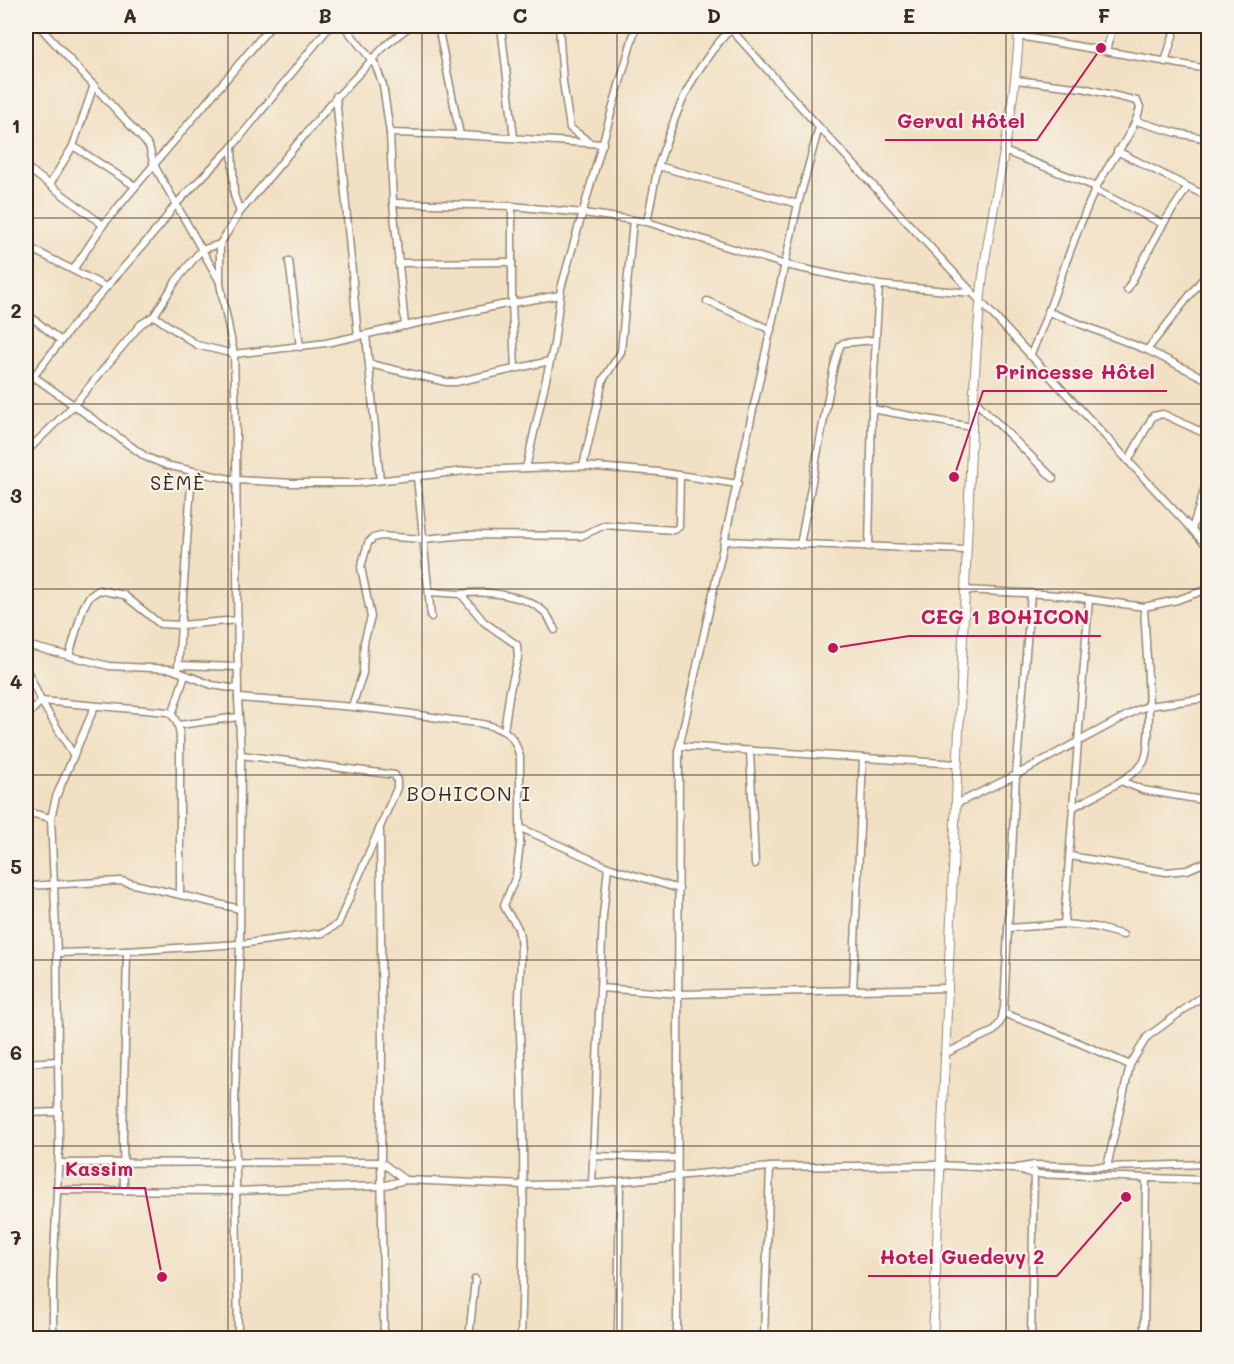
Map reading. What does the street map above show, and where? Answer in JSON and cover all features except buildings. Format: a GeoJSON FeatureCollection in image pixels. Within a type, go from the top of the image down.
{"type":"FeatureCollection","features":[{"type":"Feature","properties":{"kind":"street"},"geometry":{"type":"LineString","coordinates":[[39,26],[149,146],[154,165],[175,206],[220,284]]}},
{"type":"Feature","properties":{"kind":"street"},"geometry":{"type":"LineString","coordinates":[[27,384],[175,206],[232,147],[330,26]]}},
{"type":"Feature","properties":{"kind":"street"},"geometry":{"type":"LineString","coordinates":[[344,26],[378,70],[383,85],[390,133],[393,203],[405,326]]}},
{"type":"Feature","properties":{"kind":"street"},"geometry":{"type":"LineString","coordinates":[[238,1338],[235,1099],[240,944],[241,755],[238,717],[234,354],[220,284],[220,244],[240,212],[336,96],[371,60],[410,26]]}},
{"type":"Feature","properties":{"kind":"street"},"geometry":{"type":"LineString","coordinates":[[438,26],[460,135]]}},
{"type":"Feature","properties":{"kind":"street"},"geometry":{"type":"LineString","coordinates":[[501,26],[514,138]]}},
{"type":"Feature","properties":{"kind":"street"},"geometry":{"type":"LineString","coordinates":[[559,26],[562,74],[570,128],[563,141]]}},
{"type":"Feature","properties":{"kind":"street"},"geometry":{"type":"LineString","coordinates":[[526,468],[557,327],[560,295],[636,26]]}},
{"type":"Feature","properties":{"kind":"street"},"geometry":{"type":"LineString","coordinates":[[933,1338],[972,427],[980,302],[1016,80],[1019,26]]}},
{"type":"Feature","properties":{"kind":"street"},"geometry":{"type":"LineString","coordinates":[[1106,51],[1113,26]]}},
{"type":"Feature","properties":{"kind":"street"},"geometry":{"type":"LineString","coordinates":[[1165,62],[1176,26]]}},
{"type":"Feature","properties":{"kind":"street"},"geometry":{"type":"LineString","coordinates":[[73,270],[103,225],[267,27]]}},
{"type":"Feature","properties":{"kind":"street"},"geometry":{"type":"LineString","coordinates":[[647,222],[658,166],[677,111],[706,58],[730,27],[980,302],[1209,548]]}},
{"type":"Feature","properties":{"kind":"street"},"geometry":{"type":"LineString","coordinates":[[1019,36],[1209,69]]}},
{"type":"Feature","properties":{"kind":"street"},"geometry":{"type":"LineString","coordinates":[[1016,80],[1083,88],[1131,98],[1140,103],[1136,121],[1096,188],[1030,356]]}},
{"type":"Feature","properties":{"kind":"street"},"geometry":{"type":"LineString","coordinates":[[50,184],[73,146],[94,85]]}},
{"type":"Feature","properties":{"kind":"street"},"geometry":{"type":"LineString","coordinates":[[336,96],[358,337]]}},
{"type":"Feature","properties":{"kind":"street"},"geometry":{"type":"LineString","coordinates":[[1136,121],[1209,140]]}},
{"type":"Feature","properties":{"kind":"street"},"geometry":{"type":"LineString","coordinates":[[678,1338],[680,746],[798,204],[819,126]]}},
{"type":"Feature","properties":{"kind":"street"},"geometry":{"type":"LineString","coordinates":[[570,128],[589,142]]}},
{"type":"Feature","properties":{"kind":"street"},"geometry":{"type":"LineString","coordinates":[[390,133],[603,144]]}},
{"type":"Feature","properties":{"kind":"street"},"geometry":{"type":"LineString","coordinates":[[73,146],[135,186]]}},
{"type":"Feature","properties":{"kind":"street"},"geometry":{"type":"LineString","coordinates":[[232,147],[234,195],[240,212]]}},
{"type":"Feature","properties":{"kind":"street"},"geometry":{"type":"LineString","coordinates":[[1004,151],[1096,188],[1163,224]]}},
{"type":"Feature","properties":{"kind":"street"},"geometry":{"type":"LineString","coordinates":[[1117,151],[1209,197]]}},
{"type":"Feature","properties":{"kind":"street"},"geometry":{"type":"LineString","coordinates":[[658,166],[798,204]]}},
{"type":"Feature","properties":{"kind":"street"},"geometry":{"type":"LineString","coordinates":[[26,167],[103,225]]}},
{"type":"Feature","properties":{"kind":"street"},"geometry":{"type":"LineString","coordinates":[[1127,290],[1163,224],[1187,188]]}},
{"type":"Feature","properties":{"kind":"street"},"geometry":{"type":"LineString","coordinates":[[393,203],[512,206],[647,222],[786,265],[879,285],[972,293]]}},
{"type":"Feature","properties":{"kind":"street"},"geometry":{"type":"LineString","coordinates":[[512,206],[515,369]]}},
{"type":"Feature","properties":{"kind":"street"},"geometry":{"type":"LineString","coordinates":[[583,466],[603,380],[621,352],[633,220]]}},
{"type":"Feature","properties":{"kind":"street"},"geometry":{"type":"LineString","coordinates":[[26,452],[74,405],[117,355],[135,330],[154,316],[176,281],[201,250],[220,244]]}},
{"type":"Feature","properties":{"kind":"street"},"geometry":{"type":"LineString","coordinates":[[26,246],[106,287]]}},
{"type":"Feature","properties":{"kind":"street"},"geometry":{"type":"LineString","coordinates":[[289,261],[300,347]]}},
{"type":"Feature","properties":{"kind":"street"},"geometry":{"type":"LineString","coordinates":[[398,263],[512,262]]}},
{"type":"Feature","properties":{"kind":"street"},"geometry":{"type":"LineString","coordinates":[[1147,350],[1209,272]]}},
{"type":"Feature","properties":{"kind":"street"},"geometry":{"type":"LineString","coordinates":[[868,547],[879,285]]}},
{"type":"Feature","properties":{"kind":"street"},"geometry":{"type":"LineString","coordinates":[[154,316],[196,345],[234,354],[300,347],[358,337],[512,303],[560,295]]}},
{"type":"Feature","properties":{"kind":"street"},"geometry":{"type":"LineString","coordinates":[[706,301],[771,330]]}},
{"type":"Feature","properties":{"kind":"street"},"geometry":{"type":"LineString","coordinates":[[1049,312],[1147,350],[1209,380]]}},
{"type":"Feature","properties":{"kind":"street"},"geometry":{"type":"LineString","coordinates":[[26,313],[61,341]]}},
{"type":"Feature","properties":{"kind":"street"},"geometry":{"type":"LineString","coordinates":[[366,335],[380,480]]}},
{"type":"Feature","properties":{"kind":"street"},"geometry":{"type":"LineString","coordinates":[[800,545],[834,366],[840,346],[843,343],[875,340]]}},
{"type":"Feature","properties":{"kind":"street"},"geometry":{"type":"LineString","coordinates":[[370,364],[446,382],[456,382],[550,361]]}},
{"type":"Feature","properties":{"kind":"street"},"geometry":{"type":"LineString","coordinates":[[26,371],[146,457],[192,471],[236,480],[339,483],[526,468],[583,466],[633,469],[738,484]]}},
{"type":"Feature","properties":{"kind":"street"},"geometry":{"type":"LineString","coordinates":[[974,400],[1053,478]]}},
{"type":"Feature","properties":{"kind":"street"},"geometry":{"type":"LineString","coordinates":[[872,409],[972,427]]}},
{"type":"Feature","properties":{"kind":"street"},"geometry":{"type":"LineString","coordinates":[[1128,461],[1153,416],[1156,415],[1163,414],[1209,435]]}},
{"type":"Feature","properties":{"kind":"street"},"geometry":{"type":"LineString","coordinates":[[192,471],[178,668],[185,675],[212,685],[238,689]]}},
{"type":"Feature","properties":{"kind":"street"},"geometry":{"type":"LineString","coordinates":[[352,706],[363,673],[364,642],[370,617],[361,567],[368,543],[373,538],[381,536],[423,539],[467,535],[581,536],[605,525],[677,529],[680,476]]}},
{"type":"Feature","properties":{"kind":"street"},"geometry":{"type":"LineString","coordinates":[[417,477],[430,617]]}},
{"type":"Feature","properties":{"kind":"street"},"geometry":{"type":"LineString","coordinates":[[1192,529],[1209,478]]}},
{"type":"Feature","properties":{"kind":"street"},"geometry":{"type":"LineString","coordinates":[[724,541],[967,550]]}},
{"type":"Feature","properties":{"kind":"street"},"geometry":{"type":"LineString","coordinates":[[965,590],[1031,593],[1144,607],[1177,600],[1209,589]]}},
{"type":"Feature","properties":{"kind":"street"},"geometry":{"type":"LineString","coordinates":[[69,656],[89,597],[99,590],[124,595],[160,624],[181,626],[238,620]]}},
{"type":"Feature","properties":{"kind":"street"},"geometry":{"type":"LineString","coordinates":[[429,592],[461,594],[487,592],[529,602],[546,613],[555,630]]}},
{"type":"Feature","properties":{"kind":"street"},"geometry":{"type":"LineString","coordinates":[[944,1054],[994,1031],[1003,1013],[1016,775],[1031,593]]}},
{"type":"Feature","properties":{"kind":"street"},"geometry":{"type":"LineString","coordinates":[[461,594],[484,622],[518,648],[504,731]]}},
{"type":"Feature","properties":{"kind":"street"},"geometry":{"type":"LineString","coordinates":[[1064,924],[1089,599]]}},
{"type":"Feature","properties":{"kind":"street"},"geometry":{"type":"LineString","coordinates":[[1074,807],[1121,781],[1142,765],[1147,756],[1148,706],[1144,607]]}},
{"type":"Feature","properties":{"kind":"street"},"geometry":{"type":"LineString","coordinates":[[26,645],[109,666],[171,669],[238,667]]}},
{"type":"Feature","properties":{"kind":"street"},"geometry":{"type":"LineString","coordinates":[[26,668],[41,701],[73,754]]}},
{"type":"Feature","properties":{"kind":"street"},"geometry":{"type":"LineString","coordinates":[[172,715],[185,675]]}},
{"type":"Feature","properties":{"kind":"street"},"geometry":{"type":"LineString","coordinates":[[238,698],[352,706],[411,713],[487,726],[504,731],[512,738],[520,757],[521,828],[516,876],[504,905],[516,923],[520,939],[519,1006],[524,1185],[521,1338]]}},
{"type":"Feature","properties":{"kind":"street"},"geometry":{"type":"LineString","coordinates":[[956,804],[1148,706],[1209,698]]}},
{"type":"Feature","properties":{"kind":"street"},"geometry":{"type":"LineString","coordinates":[[41,701],[168,712],[172,715],[178,725],[181,779],[180,893]]}},
{"type":"Feature","properties":{"kind":"street"},"geometry":{"type":"LineString","coordinates":[[26,717],[41,701]]}},
{"type":"Feature","properties":{"kind":"street"},"geometry":{"type":"LineString","coordinates":[[53,1338],[59,1112],[57,953],[51,818],[56,797],[95,706]]}},
{"type":"Feature","properties":{"kind":"street"},"geometry":{"type":"LineString","coordinates":[[178,725],[238,717]]}},
{"type":"Feature","properties":{"kind":"street"},"geometry":{"type":"LineString","coordinates":[[680,746],[958,764]]}},
{"type":"Feature","properties":{"kind":"street"},"geometry":{"type":"LineString","coordinates":[[750,750],[755,864]]}},
{"type":"Feature","properties":{"kind":"street"},"geometry":{"type":"LineString","coordinates":[[57,953],[240,944],[323,933],[338,924],[397,788],[395,775],[241,755]]}},
{"type":"Feature","properties":{"kind":"street"},"geometry":{"type":"LineString","coordinates":[[853,990],[863,758]]}},
{"type":"Feature","properties":{"kind":"street"},"geometry":{"type":"LineString","coordinates":[[1121,781],[1143,790],[1209,801]]}},
{"type":"Feature","properties":{"kind":"street"},"geometry":{"type":"LineString","coordinates":[[26,812],[51,818]]}},
{"type":"Feature","properties":{"kind":"street"},"geometry":{"type":"LineString","coordinates":[[380,827],[384,1338]]}},
{"type":"Feature","properties":{"kind":"street"},"geometry":{"type":"LineString","coordinates":[[521,828],[608,867],[680,889]]}},
{"type":"Feature","properties":{"kind":"street"},"geometry":{"type":"LineString","coordinates":[[1070,856],[1166,872],[1187,870],[1209,861]]}},
{"type":"Feature","properties":{"kind":"street"},"geometry":{"type":"LineString","coordinates":[[592,1184],[603,916],[608,867]]}},
{"type":"Feature","properties":{"kind":"street"},"geometry":{"type":"LineString","coordinates":[[26,886],[122,881],[240,909]]}},
{"type":"Feature","properties":{"kind":"street"},"geometry":{"type":"LineString","coordinates":[[1008,928],[1064,924],[1095,927],[1122,935]]}},
{"type":"Feature","properties":{"kind":"street"},"geometry":{"type":"LineString","coordinates":[[124,1191],[127,951]]}},
{"type":"Feature","properties":{"kind":"street"},"geometry":{"type":"LineString","coordinates":[[601,988],[679,994],[947,988]]}},
{"type":"Feature","properties":{"kind":"street"},"geometry":{"type":"LineString","coordinates":[[1107,1167],[1130,1065],[1147,1037],[1209,992]]}},
{"type":"Feature","properties":{"kind":"street"},"geometry":{"type":"LineString","coordinates":[[1003,1013],[1130,1065]]}},
{"type":"Feature","properties":{"kind":"street"},"geometry":{"type":"LineString","coordinates":[[26,1063],[58,1061]]}},
{"type":"Feature","properties":{"kind":"street"},"geometry":{"type":"LineString","coordinates":[[26,1113],[59,1112]]}},
{"type":"Feature","properties":{"kind":"street"},"geometry":{"type":"LineString","coordinates":[[592,1156],[677,1158]]}},
{"type":"Feature","properties":{"kind":"street"},"geometry":{"type":"LineString","coordinates":[[59,1163],[381,1162],[405,1180]]}},
{"type":"Feature","properties":{"kind":"street"},"geometry":{"type":"LineString","coordinates":[[1014,1169],[1035,1165],[1107,1167],[1209,1164]]}},
{"type":"Feature","properties":{"kind":"street"},"geometry":{"type":"LineString","coordinates":[[58,1190],[235,1191],[382,1186],[405,1180],[524,1185],[592,1184],[770,1167],[939,1165],[1014,1169],[1034,1174],[1209,1180]]}},
{"type":"Feature","properties":{"kind":"street"},"geometry":{"type":"LineString","coordinates":[[1031,1338],[1035,1165]]}},
{"type":"Feature","properties":{"kind":"street"},"geometry":{"type":"LineString","coordinates":[[1199,1165],[1199,1180]]}},
{"type":"Feature","properties":{"kind":"street"},"geometry":{"type":"LineString","coordinates":[[764,1338],[770,1167]]}},
{"type":"Feature","properties":{"kind":"street"},"geometry":{"type":"LineString","coordinates":[[1144,1338],[1146,1179]]}},
{"type":"Feature","properties":{"kind":"street"},"geometry":{"type":"LineString","coordinates":[[618,1338],[620,1182]]}},
{"type":"Feature","properties":{"kind":"street"},"geometry":{"type":"LineString","coordinates":[[469,1338],[475,1279]]}},
{"type":"Feature","properties":{"kind":"place","name":"Gerval Hôtel"},"geometry":{"type":"Point","coordinates":[1101,48]}},
{"type":"Feature","properties":{"kind":"place","name":"Princesse Hôtel"},"geometry":{"type":"Point","coordinates":[954,477]}},
{"type":"Feature","properties":{"kind":"place","name":"CEG 1 BOHICON"},"geometry":{"type":"Point","coordinates":[833,648]}},
{"type":"Feature","properties":{"kind":"place","name":"Hotel Guedevy 2"},"geometry":{"type":"Point","coordinates":[1126,1197]}},
{"type":"Feature","properties":{"kind":"place","name":"Kassim"},"geometry":{"type":"Point","coordinates":[162,1277]}},
{"type":"Feature","properties":{"kind":"district","name":"SÈMÈ"},"geometry":{"type":"Point","coordinates":[178,483]}},
{"type":"Feature","properties":{"kind":"district","name":"BOHICON I"},"geometry":{"type":"Point","coordinates":[469,794]}}]}
